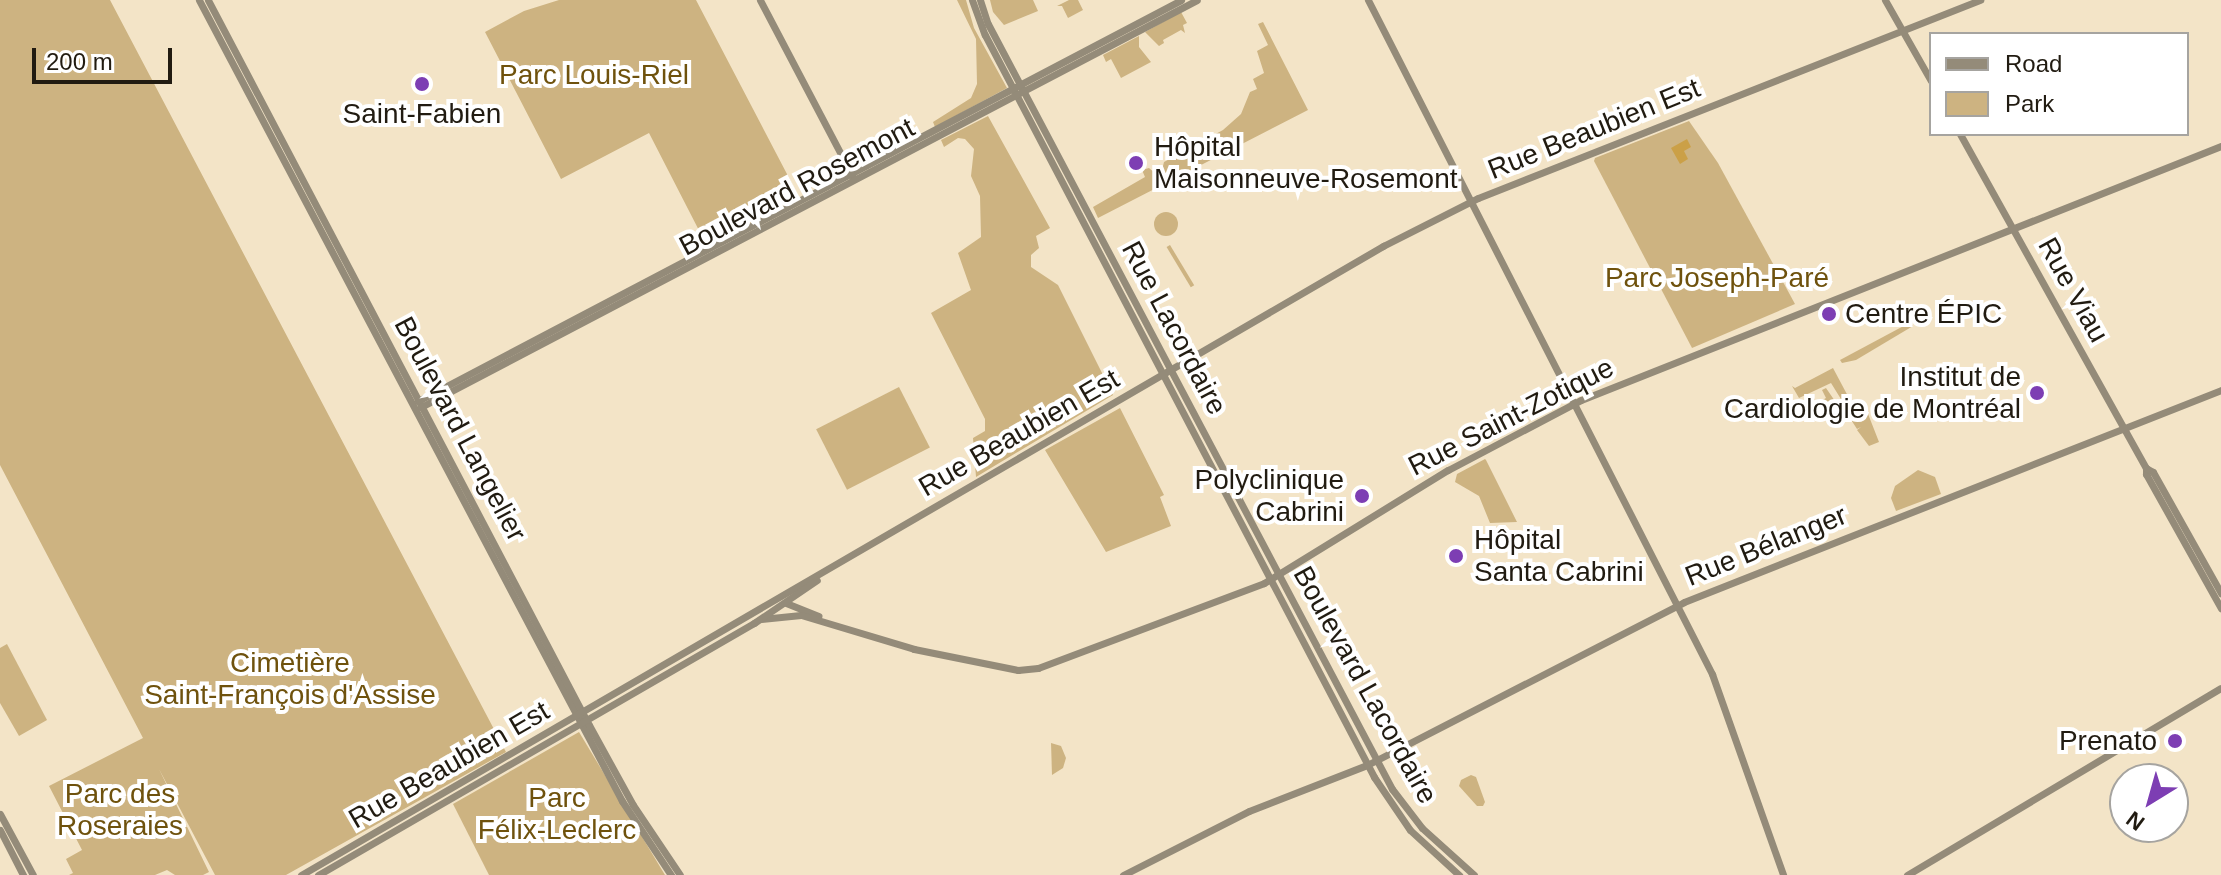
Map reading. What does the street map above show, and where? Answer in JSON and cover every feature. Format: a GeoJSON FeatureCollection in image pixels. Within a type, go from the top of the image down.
{"type":"FeatureCollection","features":[{"type":"Feature","properties":{"kind":"street","name":"Boulevard Langelier"},"geometry":{"type":"LineString","coordinates":[[199,0],[418,405]]}},
{"type":"Feature","properties":{"kind":"street","name":"Boulevard Langelier"},"geometry":{"type":"LineString","coordinates":[[208,0],[622,801],[671,875]]}},
{"type":"Feature","properties":{"kind":"street"},"geometry":{"type":"LineString","coordinates":[[760,0],[854,178]]}},
{"type":"Feature","properties":{"kind":"street","name":"Rue Lacordaire"},"geometry":{"type":"LineString","coordinates":[[972,0],[981,28],[1235,502]]}},
{"type":"Feature","properties":{"kind":"street","name":"Rue Lacordaire"},"geometry":{"type":"LineString","coordinates":[[980,0],[988,24],[1070,176],[1167,372]]}},
{"type":"Feature","properties":{"kind":"street","name":"Boulevard Rosemont"},"geometry":{"type":"LineString","coordinates":[[1024,89],[1181,0]]}},
{"type":"Feature","properties":{"kind":"street","name":"Boulevard Rosemont"},"geometry":{"type":"LineString","coordinates":[[418,405],[1197,0]]}},
{"type":"Feature","properties":{"kind":"street"},"geometry":{"type":"LineString","coordinates":[[1885,0],[1929,77]]}},
{"type":"Feature","properties":{"kind":"street","name":"Rue Beaubien Est"},"geometry":{"type":"LineString","coordinates":[[318,875],[709,644],[776,600],[1383,246],[1471,201],[1980,0]]}},
{"type":"Feature","properties":{"kind":"street"},"geometry":{"type":"LineString","coordinates":[[1372,1],[1716,682],[1783,875]]}},
{"type":"Feature","properties":{"kind":"street","name":"Rue Viau"},"geometry":{"type":"LineString","coordinates":[[1961,136],[2146,468]]}},
{"type":"Feature","properties":{"kind":"street","name":"Rue Saint-Zotique"},"geometry":{"type":"LineString","coordinates":[[776,600],[890,643],[1027,671],[1270,580],[1459,464],[1574,404],[2221,146]]}},
{"type":"Feature","properties":{"kind":"street"},"geometry":{"type":"LineString","coordinates":[[1062,181],[1070,176]]}},
{"type":"Feature","properties":{"kind":"street","name":"Rue Bélanger"},"geometry":{"type":"LineString","coordinates":[[1123,875],[1249,811],[1376,761],[1677,607],[2221,390]]}},
{"type":"Feature","properties":{"kind":"street"},"geometry":{"type":"LineString","coordinates":[[2221,593],[2153,472],[2146,468],[2146,474],[2221,608]]}},
{"type":"Feature","properties":{"kind":"street","name":"Boulevard Lacordaire"},"geometry":{"type":"LineString","coordinates":[[1235,502],[1279,575],[1376,761],[1415,821],[1474,875]]}},
{"type":"Feature","properties":{"kind":"street","name":"Boulevard Lacordaire"},"geometry":{"type":"LineString","coordinates":[[1235,502],[1270,580],[1367,765],[1403,821],[1459,875]]}},
{"type":"Feature","properties":{"kind":"street","name":"Rue Beaubien Est"},"geometry":{"type":"LineString","coordinates":[[709,644],[761,619],[825,573]]}},
{"type":"Feature","properties":{"kind":"street"},"geometry":{"type":"LineString","coordinates":[[806,589],[803,600],[810,611]]}},
{"type":"Feature","properties":{"kind":"street","name":"Rue Beaubien Est"},"geometry":{"type":"LineString","coordinates":[[761,619],[787,614]]}},
{"type":"Feature","properties":{"kind":"street","name":"Rue Saint-Zotique"},"geometry":{"type":"LineString","coordinates":[[787,614],[824,619]]}},
{"type":"Feature","properties":{"kind":"street"},"geometry":{"type":"LineString","coordinates":[[1907,875],[2221,688]]}},
{"type":"Feature","properties":{"kind":"street","name":"Boulevard Langelier"},"geometry":{"type":"LineString","coordinates":[[582,719],[633,805],[680,875]]}},
{"type":"Feature","properties":{"kind":"street","name":"Rue Beaubien Est"},"geometry":{"type":"LineString","coordinates":[[306,874],[582,719]]}},
{"type":"Feature","properties":{"kind":"street"},"geometry":{"type":"LineString","coordinates":[[0,814],[33,875]]}},
{"type":"Feature","properties":{"kind":"street"},"geometry":{"type":"LineString","coordinates":[[0,830],[23,875]]}},
{"type":"Feature","properties":{"kind":"green space","name":"Cimetière Saint-François d'Assise"},"geometry":{"type":"Polygon","coordinates":[[[0,0],[110,0],[506,752],[286,875],[215,875],[159,769],[209,872],[203,875],[175,875],[167,870],[155,875],[69,875],[73,873],[66,859],[82,850],[49,786],[143,738],[0,465],[0,0]]]}},
{"type":"Feature","properties":{"kind":"green space","name":"Parc Louis-Riel"},"geometry":{"type":"Polygon","coordinates":[[[559,0],[696,0],[799,197],[707,246],[649,133],[561,179],[485,32],[524,11],[559,0]]]}},
{"type":"Feature","properties":{"kind":"green space"},"geometry":{"type":"Polygon","coordinates":[[[957,0],[966,0],[974,28],[1007,88],[935,127],[933,122],[971,98],[977,84],[976,39],[957,0]]]}},
{"type":"Feature","properties":{"kind":"green space"},"geometry":{"type":"Polygon","coordinates":[[[990,0],[1033,0],[1038,11],[1004,25],[993,12],[990,0]]]}},
{"type":"Feature","properties":{"kind":"green space"},"geometry":{"type":"Polygon","coordinates":[[[1069,0],[1078,0],[1083,10],[1068,18],[1062,6],[1057,6],[1069,0]]]}},
{"type":"Feature","properties":{"kind":"green space"},"geometry":{"type":"Polygon","coordinates":[[[1181,12],[1187,23],[1183,25],[1185,33],[1181,30],[1163,40],[1164,43],[1159,46],[1145,32],[1181,12]]]}},
{"type":"Feature","properties":{"kind":"green space"},"geometry":{"type":"Polygon","coordinates":[[[1263,22],[1308,110],[1098,218],[1093,207],[1145,177],[1142,170],[1149,168],[1156,174],[1162,170],[1164,162],[1223,130],[1241,114],[1250,92],[1257,89],[1253,79],[1264,73],[1257,51],[1268,45],[1258,24],[1263,22]]]}},
{"type":"Feature","properties":{"kind":"green space"},"geometry":{"type":"Polygon","coordinates":[[[1139,36],[1139,47],[1151,62],[1121,78],[1111,59],[1106,62],[1103,55],[1139,36]]]}},
{"type":"Feature","properties":{"kind":"green space"},"geometry":{"type":"Polygon","coordinates":[[[988,116],[1050,228],[1036,236],[1039,248],[1031,255],[1031,267],[1058,285],[1113,395],[976,477],[973,438],[985,431],[985,419],[931,313],[971,290],[958,253],[981,237],[980,196],[971,176],[974,149],[965,139],[958,138],[944,147],[941,140],[988,116]]]}},
{"type":"Feature","properties":{"kind":"green space","name":"Parc Joseph-Paré"},"geometry":{"type":"Polygon","coordinates":[[[1689,121],[1718,163],[1795,304],[1692,348],[1594,161],[1689,121]]]}},
{"type":"Feature","properties":{"kind":"green space"},"geometry":{"type":"Polygon","coordinates":[[[1166,212],[1175,215],[1178,224],[1175,233],[1166,236],[1157,233],[1154,224],[1157,215],[1166,212]]]}},
{"type":"Feature","properties":{"kind":"green space"},"geometry":{"type":"Polygon","coordinates":[[[1170,245],[1194,285],[1191,287],[1167,247],[1170,245]]]}},
{"type":"Feature","properties":{"kind":"green space"},"geometry":{"type":"Polygon","coordinates":[[[1911,322],[1913,326],[1856,360],[1842,363],[1840,360],[1911,322]]]}},
{"type":"Feature","properties":{"kind":"green space"},"geometry":{"type":"Polygon","coordinates":[[[1833,368],[1850,400],[1844,404],[1831,383],[1799,398],[1792,386],[1795,388],[1833,368]]]}},
{"type":"Feature","properties":{"kind":"green space"},"geometry":{"type":"Polygon","coordinates":[[[899,387],[930,448],[847,490],[816,429],[899,387]]]}},
{"type":"Feature","properties":{"kind":"green space"},"geometry":{"type":"Polygon","coordinates":[[[1826,388],[1839,407],[1812,422],[1802,404],[1814,398],[1817,403],[1826,398],[1822,390],[1826,388]]]}},
{"type":"Feature","properties":{"kind":"green space"},"geometry":{"type":"Polygon","coordinates":[[[1863,401],[1879,442],[1869,446],[1857,430],[1861,427],[1857,429],[1846,412],[1863,401]]]}},
{"type":"Feature","properties":{"kind":"green space"},"geometry":{"type":"Polygon","coordinates":[[[1120,408],[1164,495],[1160,497],[1171,526],[1106,552],[1045,450],[1120,408]]]}},
{"type":"Feature","properties":{"kind":"green space"},"geometry":{"type":"Polygon","coordinates":[[[1485,459],[1517,522],[1490,523],[1479,496],[1455,482],[1457,474],[1485,459]]]}},
{"type":"Feature","properties":{"kind":"green space"},"geometry":{"type":"Polygon","coordinates":[[[1918,470],[1935,477],[1941,494],[1896,511],[1891,498],[1895,486],[1918,470]]]}},
{"type":"Feature","properties":{"kind":"green space"},"geometry":{"type":"Polygon","coordinates":[[[7,644],[47,720],[19,736],[0,703],[0,648],[7,644]]]}},
{"type":"Feature","properties":{"kind":"green space","name":"Parc Félix-Leclerc"},"geometry":{"type":"Polygon","coordinates":[[[579,732],[665,875],[489,875],[453,804],[579,732]]]}},
{"type":"Feature","properties":{"kind":"green space"},"geometry":{"type":"Polygon","coordinates":[[[1051,743],[1061,746],[1066,758],[1063,768],[1052,775],[1051,743]]]}},
{"type":"Feature","properties":{"kind":"green space"},"geometry":{"type":"Polygon","coordinates":[[[1471,775],[1476,777],[1485,802],[1483,806],[1477,806],[1459,786],[1461,780],[1471,775]]]}},
{"type":"Feature","properties":{"kind":"shaded area"},"geometry":{"type":"Polygon","coordinates":[[[1687,139],[1691,147],[1684,151],[1688,159],[1680,164],[1671,148],[1687,139]]]}},
{"type":"Feature","properties":{"kind":"place","name":"Saint-Fabien"},"geometry":{"type":"Point","coordinates":[422,84]}},
{"type":"Feature","properties":{"kind":"place","name":"Hôpital Maisonneuve-Rosemont"},"geometry":{"type":"Point","coordinates":[1136,163]}},
{"type":"Feature","properties":{"kind":"place","name":"Centre ÉPIC"},"geometry":{"type":"Point","coordinates":[1829,314]}},
{"type":"Feature","properties":{"kind":"place","name":"Institut de Cardiologie de Montréal"},"geometry":{"type":"Point","coordinates":[2037,393]}},
{"type":"Feature","properties":{"kind":"place","name":"Polyclinique Cabrini"},"geometry":{"type":"Point","coordinates":[1362,496]}},
{"type":"Feature","properties":{"kind":"place","name":"Hôpital Santa Cabrini"},"geometry":{"type":"Point","coordinates":[1456,556]}},
{"type":"Feature","properties":{"kind":"place","name":"Prenato"},"geometry":{"type":"Point","coordinates":[2175,741]}},
{"type":"Feature","properties":{"kind":"park label","name":"Parc des Roseraies"},"geometry":{"type":"Point","coordinates":[120,810]}}]}
